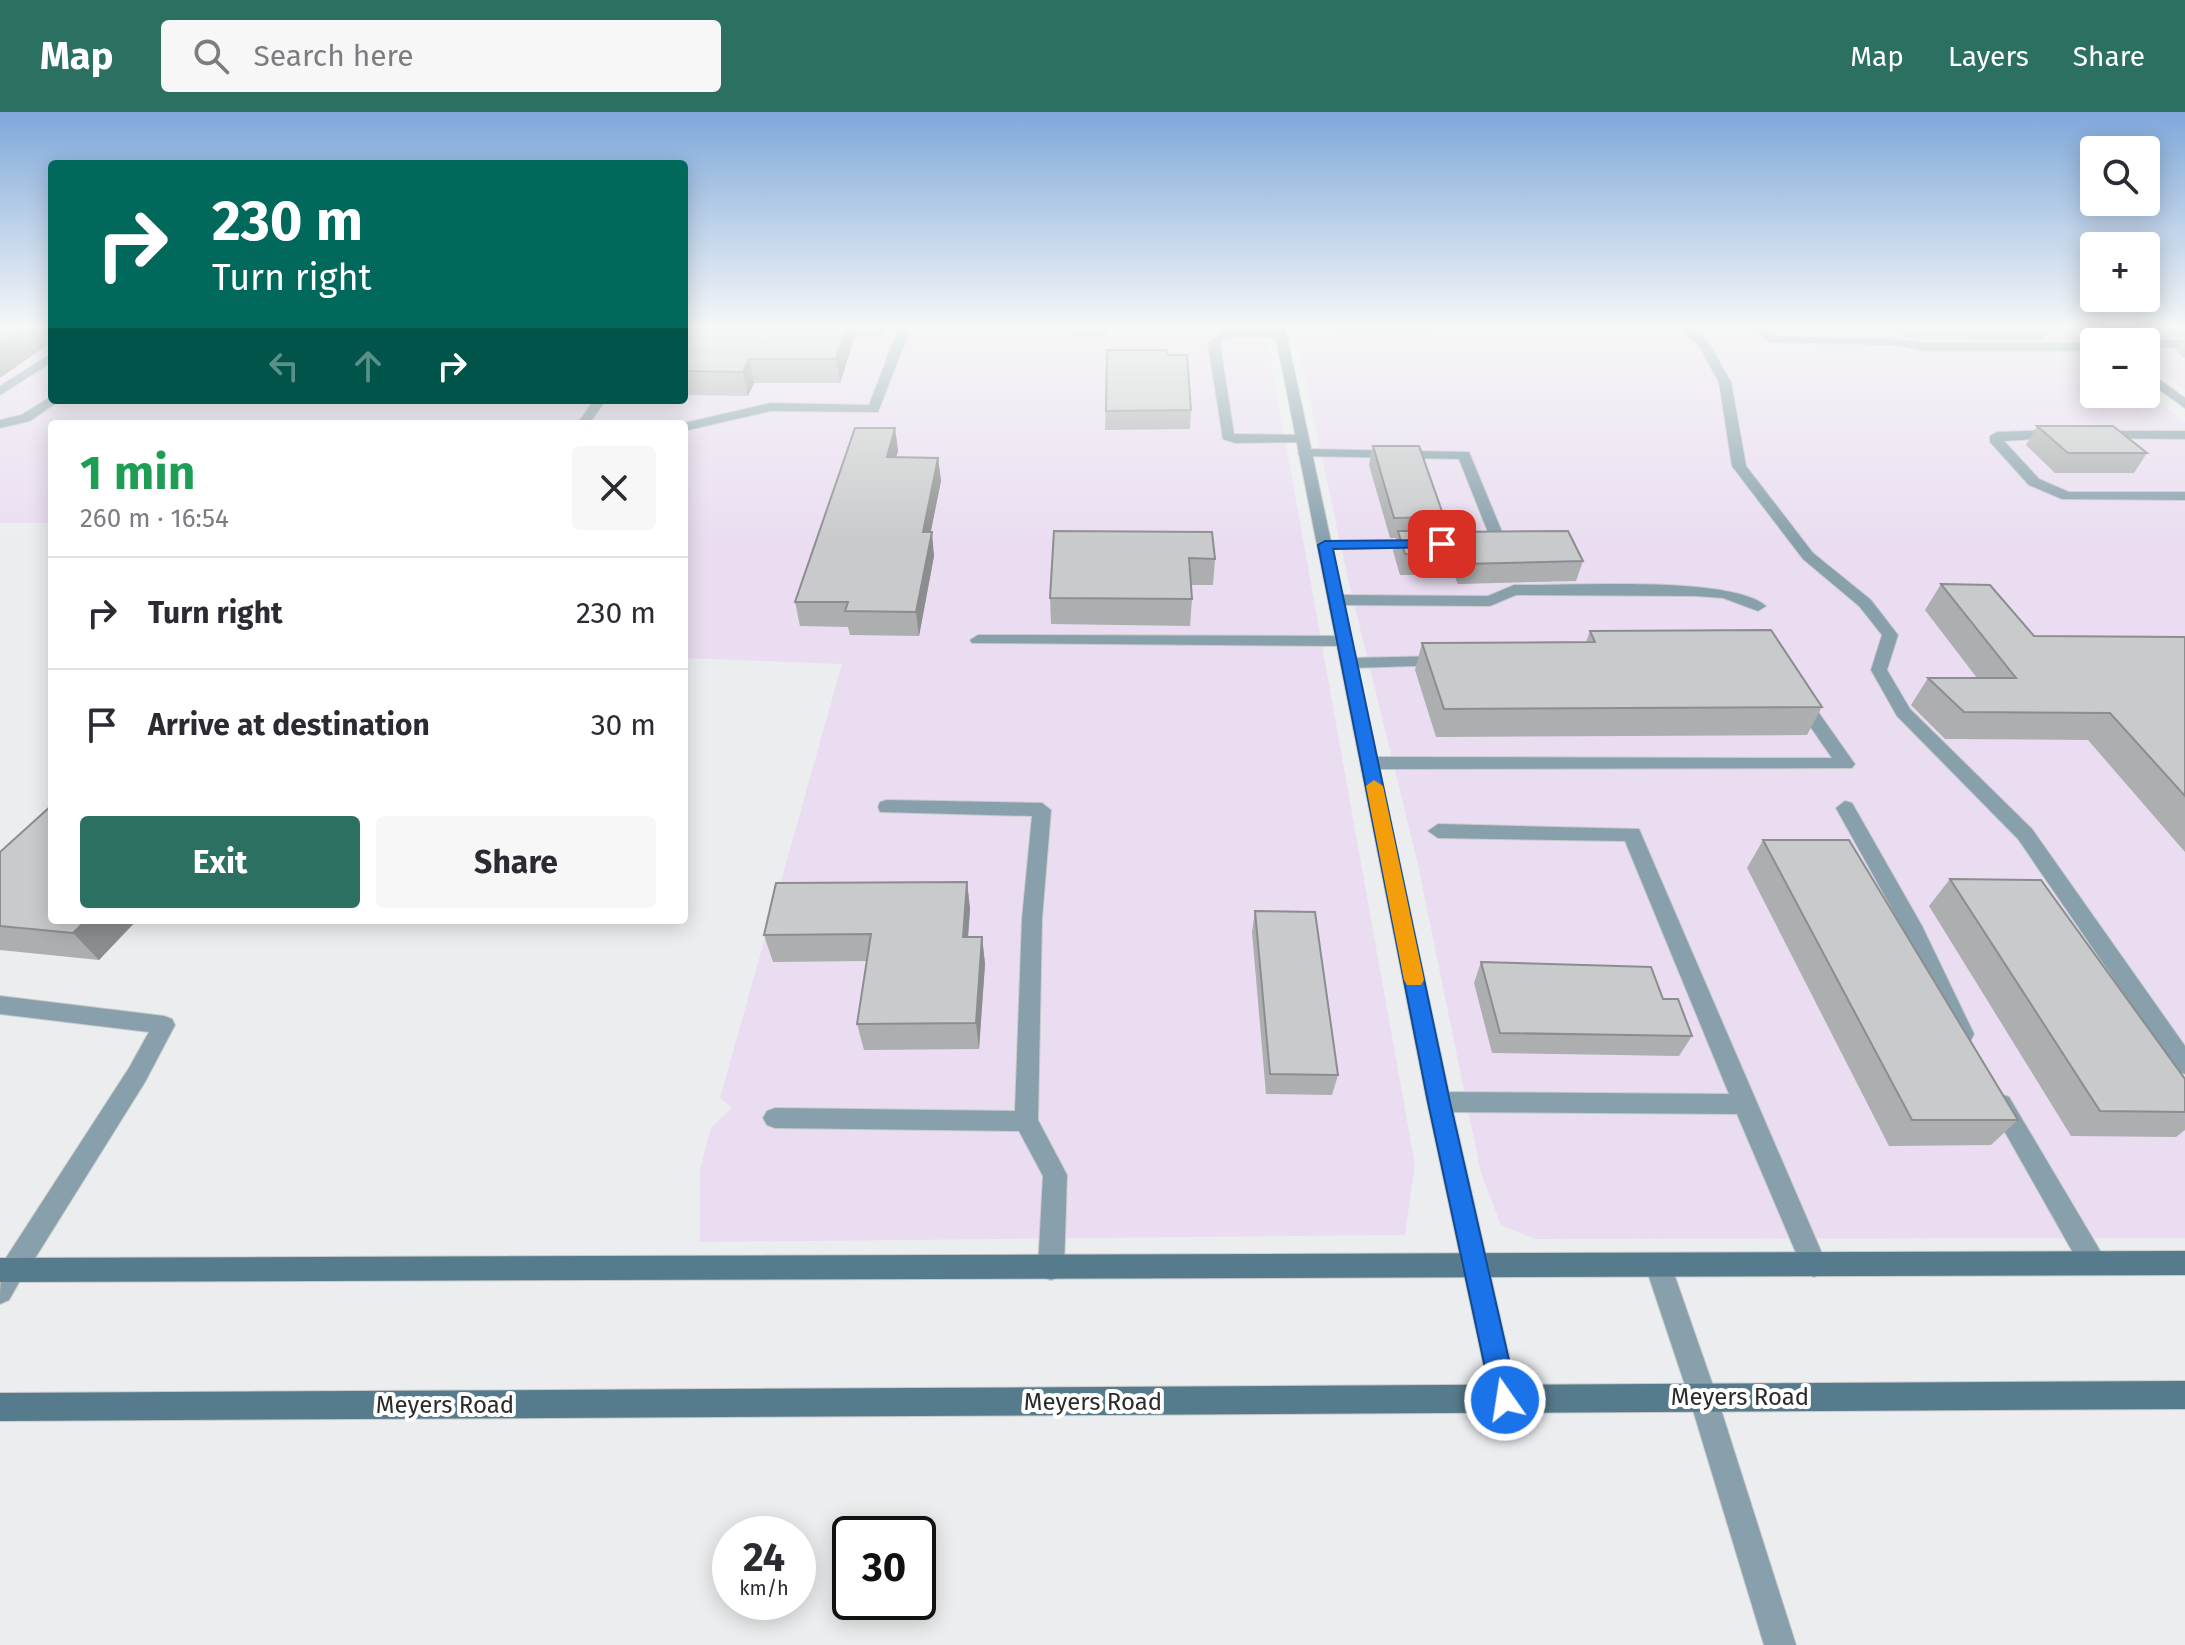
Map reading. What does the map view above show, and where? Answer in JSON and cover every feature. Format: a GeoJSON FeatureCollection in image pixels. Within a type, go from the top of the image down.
{"type":"FeatureCollection","features":[{"type":"Feature","properties":{"kind":"street"},"geometry":{"type":"LineString","coordinates":[[688,426],[771,407],[874,409],[878,399]]}},
{"type":"Feature","properties":{"kind":"street"},"geometry":{"type":"LineString","coordinates":[[1222,399],[1228,436],[1303,446],[1464,455],[1500,544],[1471,544]]}},
{"type":"Feature","properties":{"kind":"street"},"geometry":{"type":"LineString","coordinates":[[1294,399],[1439,1102],[1505,1400]]}},
{"type":"Feature","properties":{"kind":"street"},"geometry":{"type":"LineString","coordinates":[[1728,399],[1739,466],[1808,556],[1865,603],[1890,635],[1879,670],[1903,712],[2025,834],[2185,1064]]}},
{"type":"Feature","properties":{"kind":"street"},"geometry":{"type":"LineString","coordinates":[[0,424],[25,418],[48,403]]}},
{"type":"Feature","properties":{"kind":"street"},"geometry":{"type":"LineString","coordinates":[[2185,435],[1997,436],[1997,442],[2034,482],[2067,496],[2185,496]]}},
{"type":"Feature","properties":{"kind":"street"},"geometry":{"type":"LineString","coordinates":[[1325,545],[1428,544]]}},
{"type":"Feature","properties":{"kind":"street"},"geometry":{"type":"LineString","coordinates":[[1337,600],[1490,601],[1514,590],[1695,591],[1725,594],[1758,606]]}},
{"type":"Feature","properties":{"kind":"street"},"geometry":{"type":"LineString","coordinates":[[978,640],[1345,641]]}},
{"type":"Feature","properties":{"kind":"street"},"geometry":{"type":"LineString","coordinates":[[1350,663],[1466,661]]}},
{"type":"Feature","properties":{"kind":"street"},"geometry":{"type":"LineString","coordinates":[[1370,763],[1846,764],[1792,687]]}},
{"type":"Feature","properties":{"kind":"street"},"geometry":{"type":"LineString","coordinates":[[887,807],[1042,810],[1032,919],[1026,1121],[1055,1175],[1051,1268]]}},
{"type":"Feature","properties":{"kind":"street"},"geometry":{"type":"LineString","coordinates":[[1845,808],[1912,926],[1975,1057]]}},
{"type":"Feature","properties":{"kind":"street"},"geometry":{"type":"LineString","coordinates":[[1438,831],[1632,834],[1814,1265]]}},
{"type":"Feature","properties":{"kind":"street"},"geometry":{"type":"LineString","coordinates":[[0,1005],[164,1025],[137,1075],[4,1277]]}},
{"type":"Feature","properties":{"kind":"street"},"geometry":{"type":"LineString","coordinates":[[1990,1084],[2093,1263]]}},
{"type":"Feature","properties":{"kind":"street"},"geometry":{"type":"LineString","coordinates":[[1439,1102],[1745,1104]]}},
{"type":"Feature","properties":{"kind":"street"},"geometry":{"type":"LineString","coordinates":[[775,1118],[1026,1121]]}},
{"type":"Feature","properties":{"kind":"street"},"geometry":{"type":"LineString","coordinates":[[4,1277],[2185,1263]]}},
{"type":"Feature","properties":{"kind":"street"},"geometry":{"type":"LineString","coordinates":[[1658,1265],[1703,1397],[1780,1645]]}},
{"type":"Feature","properties":{"kind":"street","name":"Meyers Road"},"geometry":{"type":"LineString","coordinates":[[0,1407],[2185,1395]]}},
{"type":"Feature","properties":{"kind":"shaded area"},"geometry":{"type":"Polygon","coordinates":[[[0,399],[48,399],[48,404],[688,404],[688,399],[1278,399],[1415,1165],[1405,1235],[700,1242],[700,1169],[711,1128],[732,1108],[720,1098],[842,664],[688,658],[688,420],[48,420],[48,523],[0,523],[0,399]]]}},
{"type":"Feature","properties":{"kind":"shaded area"},"geometry":{"type":"Polygon","coordinates":[[[1309,399],[2080,399],[2080,408],[2160,408],[2160,403],[2185,423],[2185,1238],[1535,1239],[1501,1225],[1481,1173],[1417,860],[1349,583],[1309,399]]]}},
{"type":"Feature","properties":{"kind":"building"},"geometry":{"type":"Polygon","coordinates":[[[1106,399],[1190,399],[1191,410],[1106,411],[1106,399]]]}},
{"type":"Feature","properties":{"kind":"building"},"geometry":{"type":"Polygon","coordinates":[[[2037,426],[2113,426],[2147,453],[2068,453],[2037,426]]]}},
{"type":"Feature","properties":{"kind":"building"},"geometry":{"type":"Polygon","coordinates":[[[855,428],[895,428],[887,457],[938,458],[923,532],[932,532],[916,612],[845,611],[848,602],[795,602],[855,428]]]}},
{"type":"Feature","properties":{"kind":"building"},"geometry":{"type":"Polygon","coordinates":[[[1373,446],[1419,446],[1444,517],[1394,518],[1373,446]]]}},
{"type":"Feature","properties":{"kind":"building"},"geometry":{"type":"Polygon","coordinates":[[[1054,531],[1212,532],[1215,559],[1189,558],[1192,599],[1050,598],[1054,531]]]}},
{"type":"Feature","properties":{"kind":"building"},"geometry":{"type":"Polygon","coordinates":[[[1398,531],[1448,531],[1456,554],[1405,554],[1398,531]]]}},
{"type":"Feature","properties":{"kind":"building"},"geometry":{"type":"Polygon","coordinates":[[[1568,531],[1583,561],[1463,564],[1449,532],[1568,531]]]}},
{"type":"Feature","properties":{"kind":"building"},"geometry":{"type":"Polygon","coordinates":[[[1941,584],[1990,585],[2034,636],[2185,637],[2185,796],[2110,713],[1964,712],[1928,678],[2016,678],[1941,584]]]}},
{"type":"Feature","properties":{"kind":"building"},"geometry":{"type":"Polygon","coordinates":[[[1771,630],[1822,707],[1444,709],[1422,643],[1595,642],[1590,631],[1771,630]]]}},
{"type":"Feature","properties":{"kind":"building"},"geometry":{"type":"Polygon","coordinates":[[[48,809],[48,924],[82,924],[73,933],[0,926],[0,852],[48,809]]]}},
{"type":"Feature","properties":{"kind":"building"},"geometry":{"type":"Polygon","coordinates":[[[1763,840],[1849,840],[2018,1120],[1912,1120],[1763,840]]]}},
{"type":"Feature","properties":{"kind":"building"},"geometry":{"type":"Polygon","coordinates":[[[1950,879],[2041,880],[2185,1079],[2185,1112],[2100,1111],[1950,879]]]}},
{"type":"Feature","properties":{"kind":"building"},"geometry":{"type":"Polygon","coordinates":[[[967,882],[963,937],[982,937],[976,1023],[857,1024],[871,934],[764,935],[776,883],[967,882]]]}},
{"type":"Feature","properties":{"kind":"building"},"geometry":{"type":"Polygon","coordinates":[[[1255,911],[1315,912],[1338,1075],[1270,1074],[1255,911]]]}},
{"type":"Feature","properties":{"kind":"building"},"geometry":{"type":"Polygon","coordinates":[[[1481,962],[1651,967],[1663,999],[1678,999],[1692,1036],[1500,1033],[1481,962]]]}},
{"type":"Feature","properties":{"kind":"slow traffic"},"geometry":{"type":"LineString","coordinates":[[1374,786],[1414,980]]}},
{"type":"Feature","properties":{"kind":"route"},"geometry":{"type":"LineString","coordinates":[[1442,544],[1325,545],[1439,1102],[1505,1400]]}}]}
